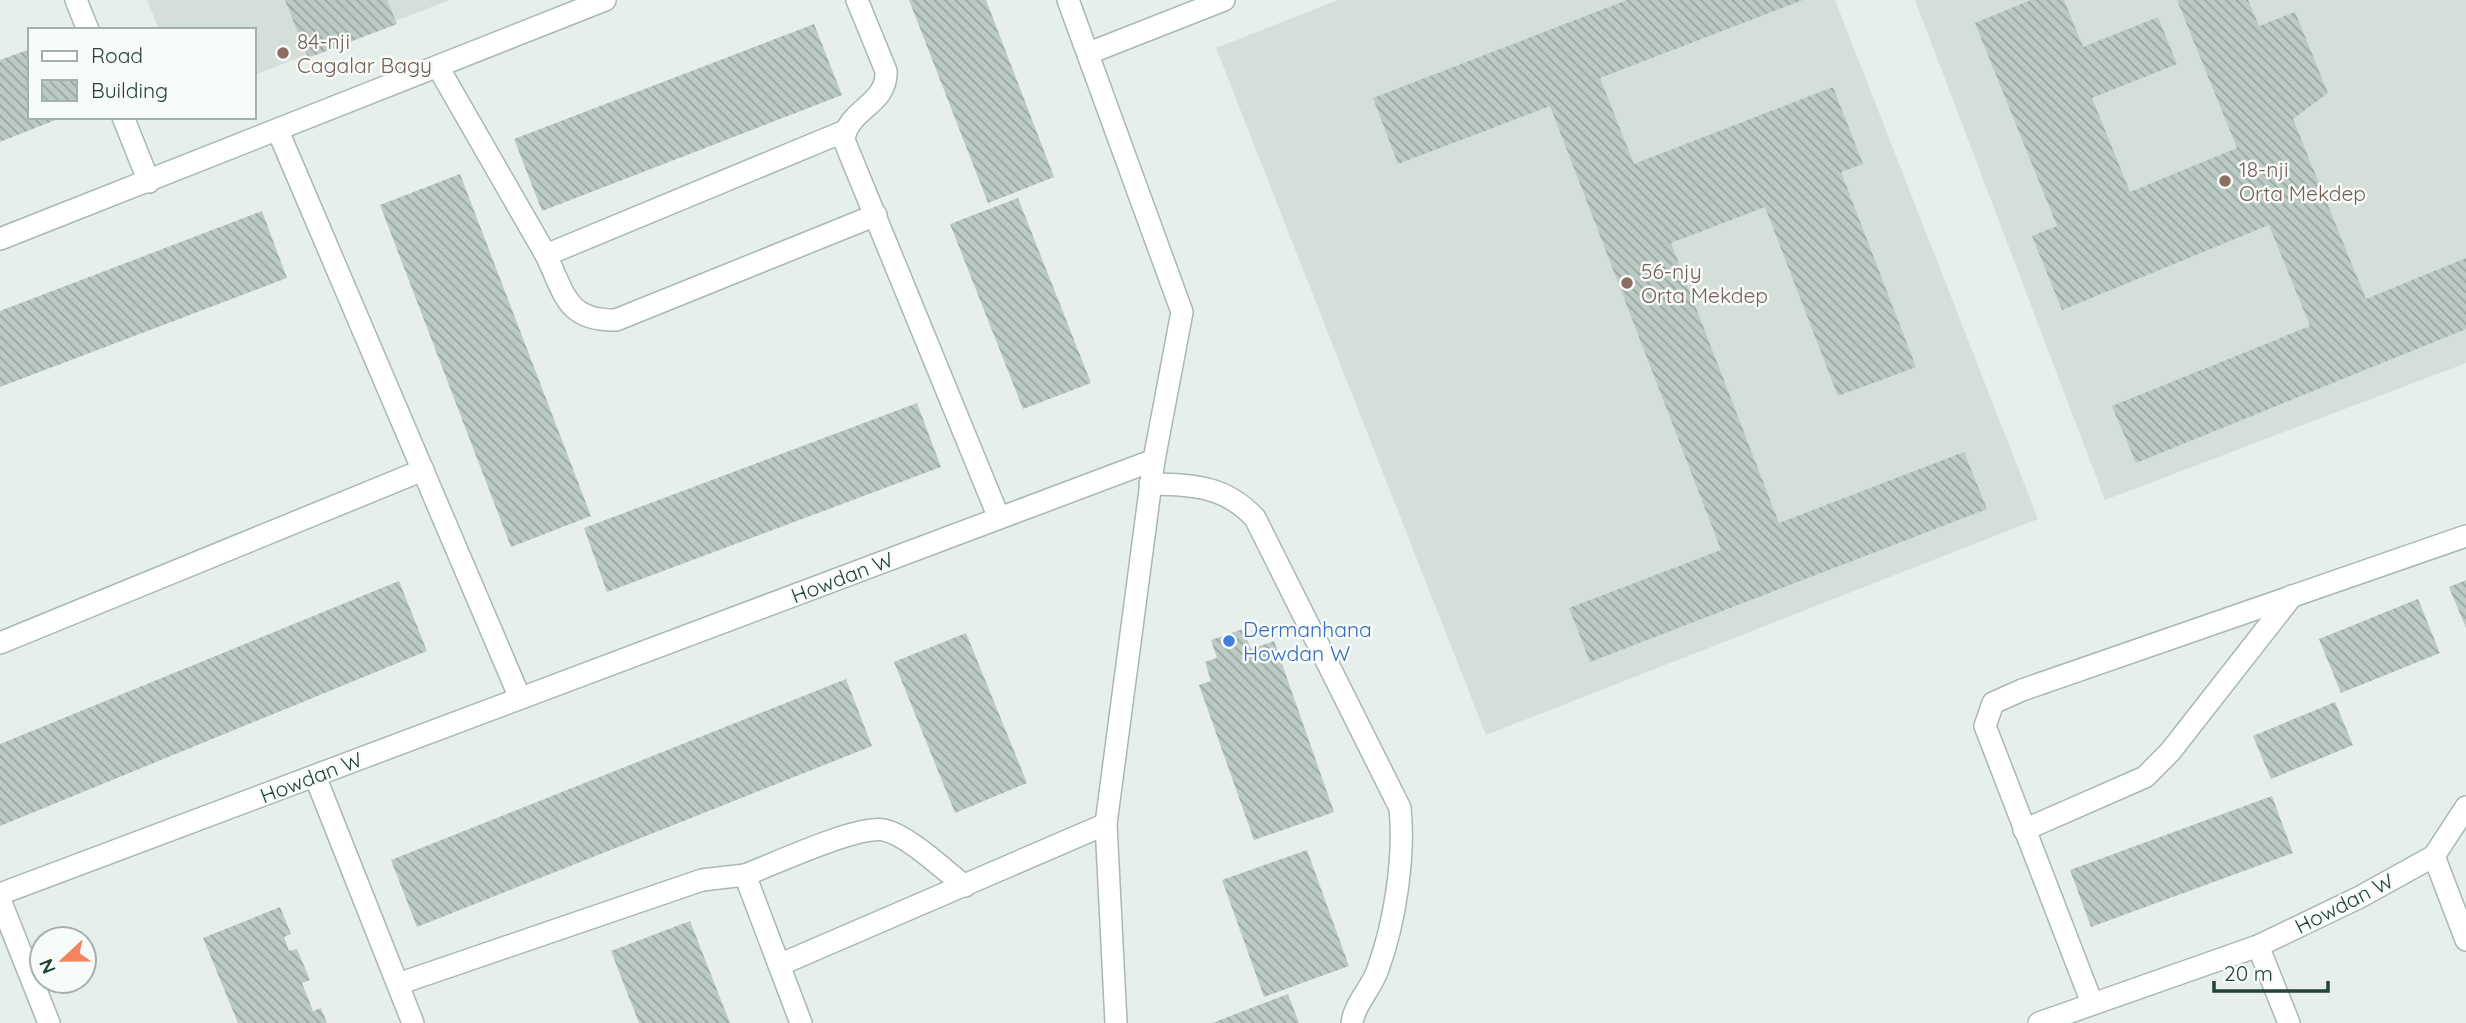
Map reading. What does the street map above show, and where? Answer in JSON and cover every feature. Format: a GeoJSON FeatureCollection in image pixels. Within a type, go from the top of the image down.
{"type":"FeatureCollection","features":[{"type":"Feature","properties":{"kind":"street"},"geometry":{"type":"LineString","coordinates":[[76,0],[87,28]]}},
{"type":"Feature","properties":{"kind":"street"},"geometry":{"type":"LineString","coordinates":[[0,239],[605,0]]}},
{"type":"Feature","properties":{"kind":"street"},"geometry":{"type":"LineString","coordinates":[[546,255],[845,131],[859,114],[874,104],[887,83],[886,71],[857,0]]}},
{"type":"Feature","properties":{"kind":"street"},"geometry":{"type":"LineString","coordinates":[[1068,0],[1182,312],[1150,484],[1106,824],[1116,1023]]}},
{"type":"Feature","properties":{"kind":"street"},"geometry":{"type":"LineString","coordinates":[[1089,53],[1224,0]]}},
{"type":"Feature","properties":{"kind":"street"},"geometry":{"type":"LineString","coordinates":[[438,67],[578,314],[592,320],[616,320],[876,215]]}},
{"type":"Feature","properties":{"kind":"street"},"geometry":{"type":"LineString","coordinates":[[124,119],[149,182]]}},
{"type":"Feature","properties":{"kind":"street"},"geometry":{"type":"LineString","coordinates":[[278,131],[520,698]]}},
{"type":"Feature","properties":{"kind":"street"},"geometry":{"type":"LineString","coordinates":[[845,131],[844,140],[999,518]]}},
{"type":"Feature","properties":{"kind":"street","name":"Howdan W"},"geometry":{"type":"LineString","coordinates":[[0,894],[1154,460]]}},
{"type":"Feature","properties":{"kind":"street"},"geometry":{"type":"LineString","coordinates":[[0,643],[423,470]]}},
{"type":"Feature","properties":{"kind":"street"},"geometry":{"type":"LineString","coordinates":[[1150,484],[1190,485],[1221,493],[1237,499],[1255,518],[1400,808],[1403,843],[1388,927],[1378,971],[1352,1023]]}},
{"type":"Feature","properties":{"kind":"street"},"geometry":{"type":"LineString","coordinates":[[2092,1003],[1985,726],[1993,703],[2022,690],[2466,536]]}},
{"type":"Feature","properties":{"kind":"street"},"geometry":{"type":"LineString","coordinates":[[2024,830],[2145,777],[2170,752],[2292,596]]}},
{"type":"Feature","properties":{"kind":"street"},"geometry":{"type":"LineString","coordinates":[[315,776],[413,1023]]}},
{"type":"Feature","properties":{"kind":"street","name":"Howdan W"},"geometry":{"type":"LineString","coordinates":[[2039,1023],[2258,946],[2360,897],[2434,856],[2466,807]]}},
{"type":"Feature","properties":{"kind":"street"},"geometry":{"type":"LineString","coordinates":[[779,965],[1106,824]]}},
{"type":"Feature","properties":{"kind":"street"},"geometry":{"type":"LineString","coordinates":[[398,984],[690,884],[745,875],[858,832],[884,830],[904,840],[965,886]]}},
{"type":"Feature","properties":{"kind":"street"},"geometry":{"type":"LineString","coordinates":[[2434,856],[2466,940]]}},
{"type":"Feature","properties":{"kind":"street"},"geometry":{"type":"LineString","coordinates":[[745,875],[801,1023]]}},
{"type":"Feature","properties":{"kind":"street"},"geometry":{"type":"LineString","coordinates":[[0,900],[49,1023]]}},
{"type":"Feature","properties":{"kind":"street"},"geometry":{"type":"LineString","coordinates":[[2258,946],[2289,1023]]}},
{"type":"Feature","properties":{"kind":"shaded area","name":"84-nji Cagalar Bagy"},"geometry":{"type":"Polygon","coordinates":[[[147,0],[450,0],[256,74],[256,28],[158,28],[147,0]]]}},
{"type":"Feature","properties":{"kind":"shaded area","name":"56-njy Orta Mekdep"},"geometry":{"type":"Polygon","coordinates":[[[1338,0],[1835,0],[2038,519],[1486,735],[1216,48],[1338,0]]]}},
{"type":"Feature","properties":{"kind":"shaded area","name":"18-nji Orta Mekdep"},"geometry":{"type":"Polygon","coordinates":[[[1915,0],[2466,0],[2466,363],[2105,500],[1915,0]]]}},
{"type":"Feature","properties":{"kind":"building"},"geometry":{"type":"Polygon","coordinates":[[[285,0],[387,0],[397,24],[308,58],[285,0]]]}},
{"type":"Feature","properties":{"kind":"building"},"geometry":{"type":"Polygon","coordinates":[[[909,0],[986,0],[1054,177],[988,203],[909,0]]]}},
{"type":"Feature","properties":{"kind":"building"},"geometry":{"type":"Polygon","coordinates":[[[1627,0],[1803,0],[1600,78],[1634,164],[1833,87],[1863,164],[1841,172],[1916,367],[1838,396],[1765,207],[1671,243],[1779,523],[1964,452],[1987,509],[1590,662],[1569,608],[1721,550],[1550,106],[1398,164],[1373,98],[1627,0]]]}},
{"type":"Feature","properties":{"kind":"building","name":"18-nji Orta Mekdep"},"geometry":{"type":"Polygon","coordinates":[[[2031,0],[2064,0],[2083,47],[2158,17],[2177,64],[2092,98],[2130,192],[2237,148],[2177,0],[2248,0],[2259,26],[2295,12],[2328,93],[2293,119],[2366,299],[2466,258],[2466,329],[2136,463],[2112,406],[2310,326],[2269,225],[2062,310],[2032,236],[2057,226],[1975,23],[2031,0]]]}},
{"type":"Feature","properties":{"kind":"building"},"geometry":{"type":"Polygon","coordinates":[[[814,24],[842,95],[542,211],[514,139],[814,24]]]}},
{"type":"Feature","properties":{"kind":"building"},"geometry":{"type":"Polygon","coordinates":[[[28,50],[28,119],[58,119],[0,142],[0,60],[28,50]]]}},
{"type":"Feature","properties":{"kind":"building"},"geometry":{"type":"Polygon","coordinates":[[[460,174],[591,516],[511,547],[380,205],[460,174]]]}},
{"type":"Feature","properties":{"kind":"building"},"geometry":{"type":"Polygon","coordinates":[[[1018,198],[1091,383],[1023,409],[950,224],[1018,198]]]}},
{"type":"Feature","properties":{"kind":"building"},"geometry":{"type":"Polygon","coordinates":[[[262,211],[287,278],[0,387],[0,311],[262,211]]]}},
{"type":"Feature","properties":{"kind":"building"},"geometry":{"type":"Polygon","coordinates":[[[917,403],[941,467],[607,592],[584,528],[917,403]]]}},
{"type":"Feature","properties":{"kind":"building"},"geometry":{"type":"Polygon","coordinates":[[[2466,580],[2466,628],[2449,587],[2466,580]]]}},
{"type":"Feature","properties":{"kind":"building"},"geometry":{"type":"Polygon","coordinates":[[[399,581],[427,651],[0,826],[0,744],[399,581]]]}},
{"type":"Feature","properties":{"kind":"building"},"geometry":{"type":"Polygon","coordinates":[[[2418,599],[2440,653],[2341,693],[2319,639],[2418,599]]]}},
{"type":"Feature","properties":{"kind":"building"},"geometry":{"type":"Polygon","coordinates":[[[1243,629],[1251,649],[1274,641],[1334,812],[1254,840],[1199,685],[1211,681],[1205,662],[1217,658],[1211,640],[1243,629]]]}},
{"type":"Feature","properties":{"kind":"building"},"geometry":{"type":"Polygon","coordinates":[[[966,633],[1027,783],[955,813],[894,662],[966,633]]]}},
{"type":"Feature","properties":{"kind":"building"},"geometry":{"type":"Polygon","coordinates":[[[846,679],[872,746],[417,927],[391,860],[846,679]]]}},
{"type":"Feature","properties":{"kind":"building"},"geometry":{"type":"Polygon","coordinates":[[[2335,702],[2353,745],[2271,779],[2253,736],[2335,702]]]}},
{"type":"Feature","properties":{"kind":"building"},"geometry":{"type":"Polygon","coordinates":[[[2272,796],[2293,853],[2091,927],[2070,870],[2272,796]]]}},
{"type":"Feature","properties":{"kind":"building"},"geometry":{"type":"Polygon","coordinates":[[[1307,850],[1349,966],[1264,997],[1222,880],[1307,850]]]}},
{"type":"Feature","properties":{"kind":"building"},"geometry":{"type":"Polygon","coordinates":[[[280,907],[291,934],[284,937],[289,951],[297,949],[310,980],[302,983],[313,1011],[321,1008],[327,1023],[238,1023],[203,938],[280,907]]]}},
{"type":"Feature","properties":{"kind":"building"},"geometry":{"type":"Polygon","coordinates":[[[690,921],[730,1023],[639,1023],[611,951],[690,921]]]}},
{"type":"Feature","properties":{"kind":"building"},"geometry":{"type":"Polygon","coordinates":[[[1288,994],[1299,1023],[1212,1023],[1288,994]]]}},
{"type":"Feature","properties":{"kind":"place","name":"84-nji Cagalar Bagy"},"geometry":{"type":"Point","coordinates":[283,53]}},
{"type":"Feature","properties":{"kind":"place","name":"18-nji Orta Mekdep"},"geometry":{"type":"Point","coordinates":[2225,181]}},
{"type":"Feature","properties":{"kind":"place","name":"56-njy Orta Mekdep"},"geometry":{"type":"Point","coordinates":[1627,283]}},
{"type":"Feature","properties":{"kind":"place","name":"Dermanhana Howdan W"},"geometry":{"type":"Point","coordinates":[1229,641]}}]}
